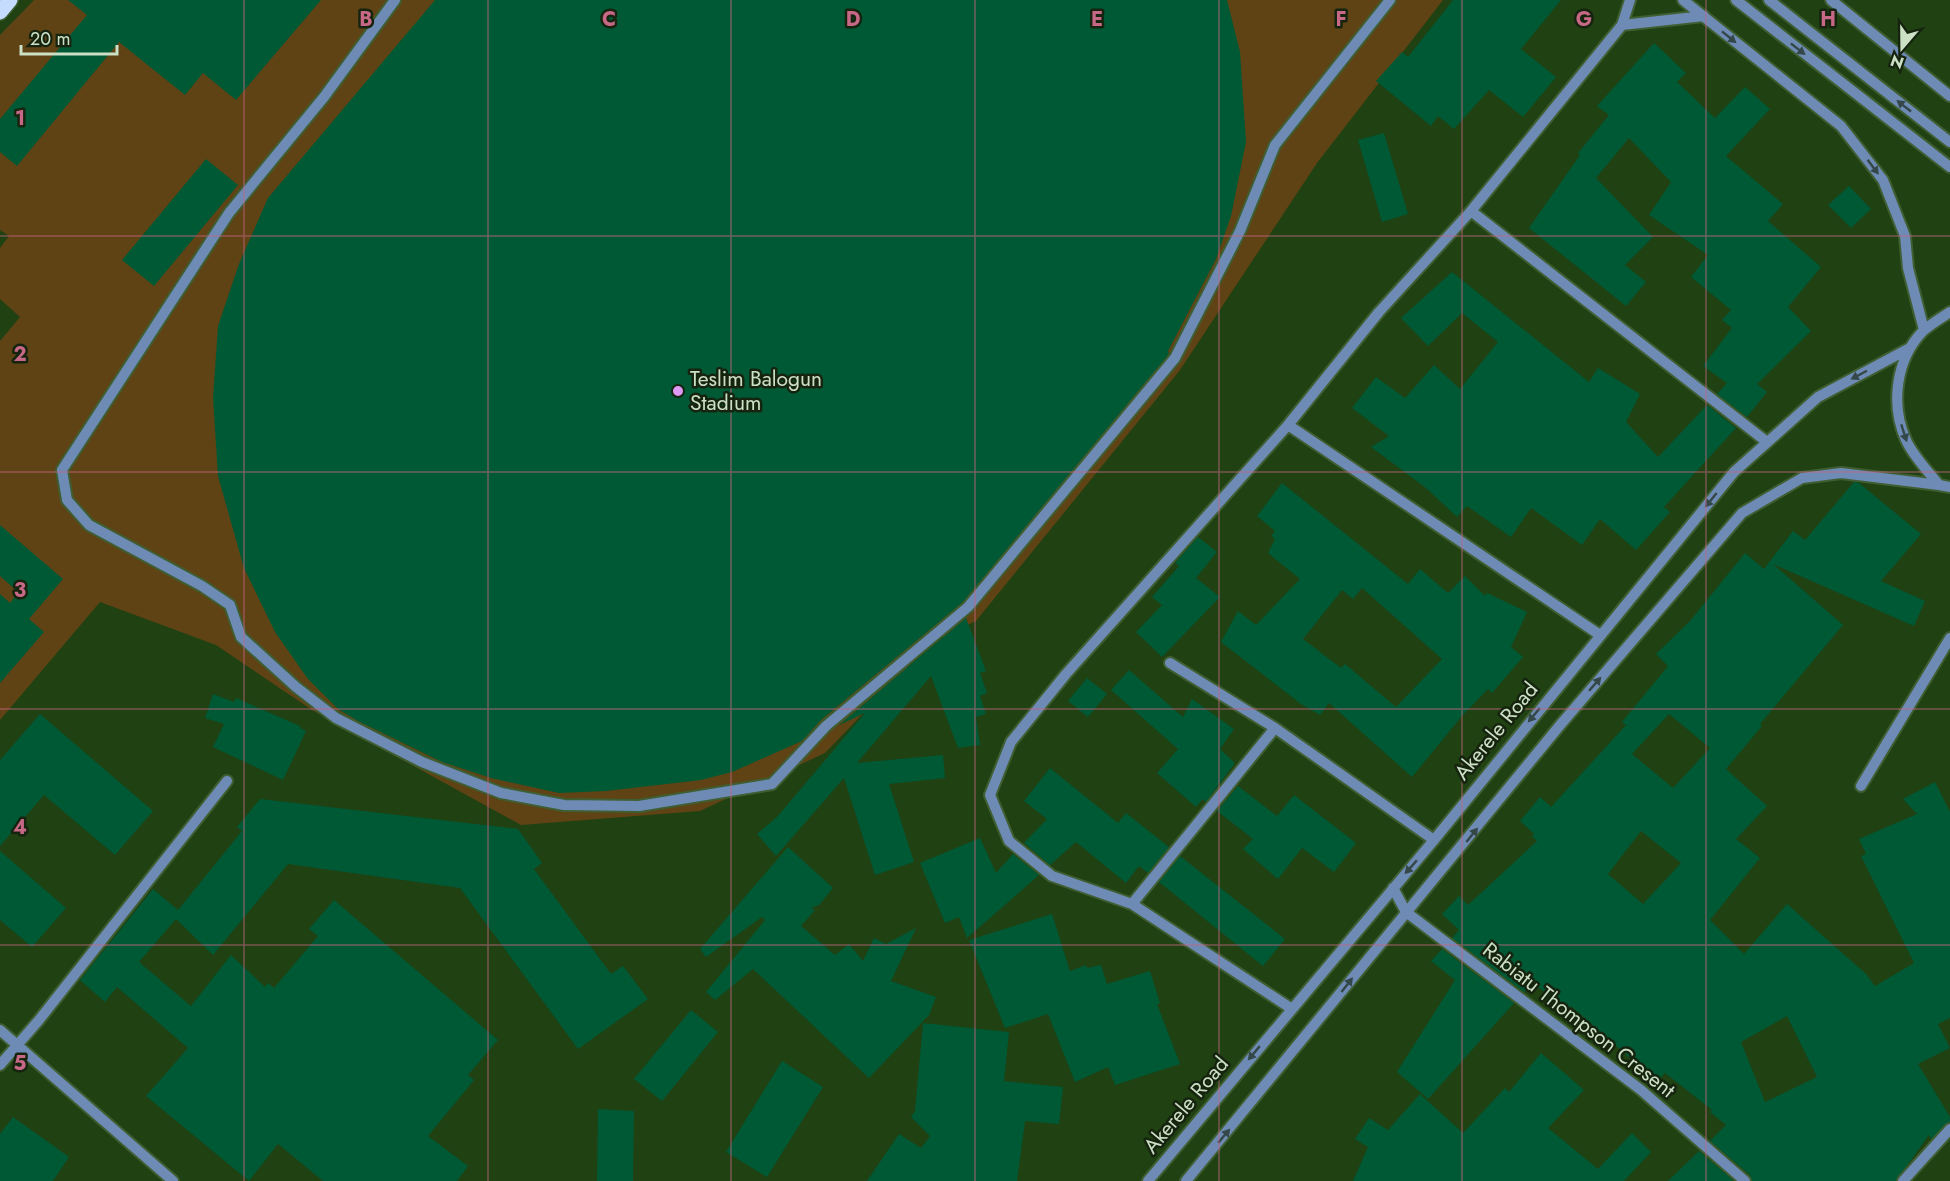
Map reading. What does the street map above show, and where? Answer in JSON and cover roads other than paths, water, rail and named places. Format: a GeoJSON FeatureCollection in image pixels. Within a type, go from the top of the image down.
{"type":"FeatureCollection","features":[{"type":"Feature","properties":{"kind":"main road"},"geometry":{"type":"LineString","coordinates":[[0,12],[10,0]]}},
{"type":"Feature","properties":{"kind":"street"},"geometry":{"type":"LineString","coordinates":[[395,0],[324,97],[229,213],[62,470],[67,500],[90,525],[202,586],[230,605],[241,638],[336,718],[422,762],[501,793],[564,805],[628,806],[718,795],[772,784],[826,726],[968,607],[1175,358],[1240,231],[1275,145],[1390,0]]}},
{"type":"Feature","properties":{"kind":"street"},"geometry":{"type":"LineString","coordinates":[[1292,1009],[1132,904],[1052,876],[1009,841],[990,795],[1011,742],[1066,674],[1288,425],[1379,312],[1471,211],[1622,25],[1630,0]]}},
{"type":"Feature","properties":{"kind":"street"},"geometry":{"type":"LineString","coordinates":[[1683,0],[1841,126],[1883,180],[1905,236],[1908,268],[1924,330]]}},
{"type":"Feature","properties":{"kind":"street"},"geometry":{"type":"LineString","coordinates":[[1736,0],[1950,167]]}},
{"type":"Feature","properties":{"kind":"street"},"geometry":{"type":"LineString","coordinates":[[1769,0],[1950,142]]}},
{"type":"Feature","properties":{"kind":"street"},"geometry":{"type":"LineString","coordinates":[[1831,0],[1950,96]]}},
{"type":"Feature","properties":{"kind":"street"},"geometry":{"type":"LineString","coordinates":[[1622,25],[1704,16]]}},
{"type":"Feature","properties":{"kind":"street"},"geometry":{"type":"LineString","coordinates":[[1471,211],[1767,442]]}},
{"type":"Feature","properties":{"kind":"street"},"geometry":{"type":"LineString","coordinates":[[1938,485],[1906,441],[1897,410],[1898,378],[1910,348],[1924,330],[1950,312]]}},
{"type":"Feature","properties":{"kind":"street","name":"Akerele Road"},"geometry":{"type":"LineString","coordinates":[[1148,1181],[1434,840],[1734,472],[1818,398],[1910,348]]}},
{"type":"Feature","properties":{"kind":"street"},"geometry":{"type":"LineString","coordinates":[[1288,425],[1600,635]]}},
{"type":"Feature","properties":{"kind":"street"},"geometry":{"type":"LineString","coordinates":[[1186,1181],[1306,1038],[1406,912],[1561,724],[1742,513],[1802,478],[1841,474],[1950,487]]}},
{"type":"Feature","properties":{"kind":"street"},"geometry":{"type":"LineString","coordinates":[[1861,786],[1950,638]]}},
{"type":"Feature","properties":{"kind":"street"},"geometry":{"type":"LineString","coordinates":[[1170,663],[1275,728],[1434,840]]}},
{"type":"Feature","properties":{"kind":"street"},"geometry":{"type":"LineString","coordinates":[[1132,904],[1275,728]]}},
{"type":"Feature","properties":{"kind":"street"},"geometry":{"type":"LineString","coordinates":[[0,1065],[227,781]]}},
{"type":"Feature","properties":{"kind":"street","name":"Rabiatu Thompson Cresent"},"geometry":{"type":"LineString","coordinates":[[1393,888],[1406,912],[1641,1090],[1745,1181]]}},
{"type":"Feature","properties":{"kind":"street"},"geometry":{"type":"LineString","coordinates":[[0,1030],[173,1181]]}},
{"type":"Feature","properties":{"kind":"street"},"geometry":{"type":"LineString","coordinates":[[1904,1181],[1950,1130]]}},
{"type":"Feature","properties":{"kind":"place","name":"Teslim Balogun Stadium"},"geometry":{"type":"Point","coordinates":[678,391]}}]}
